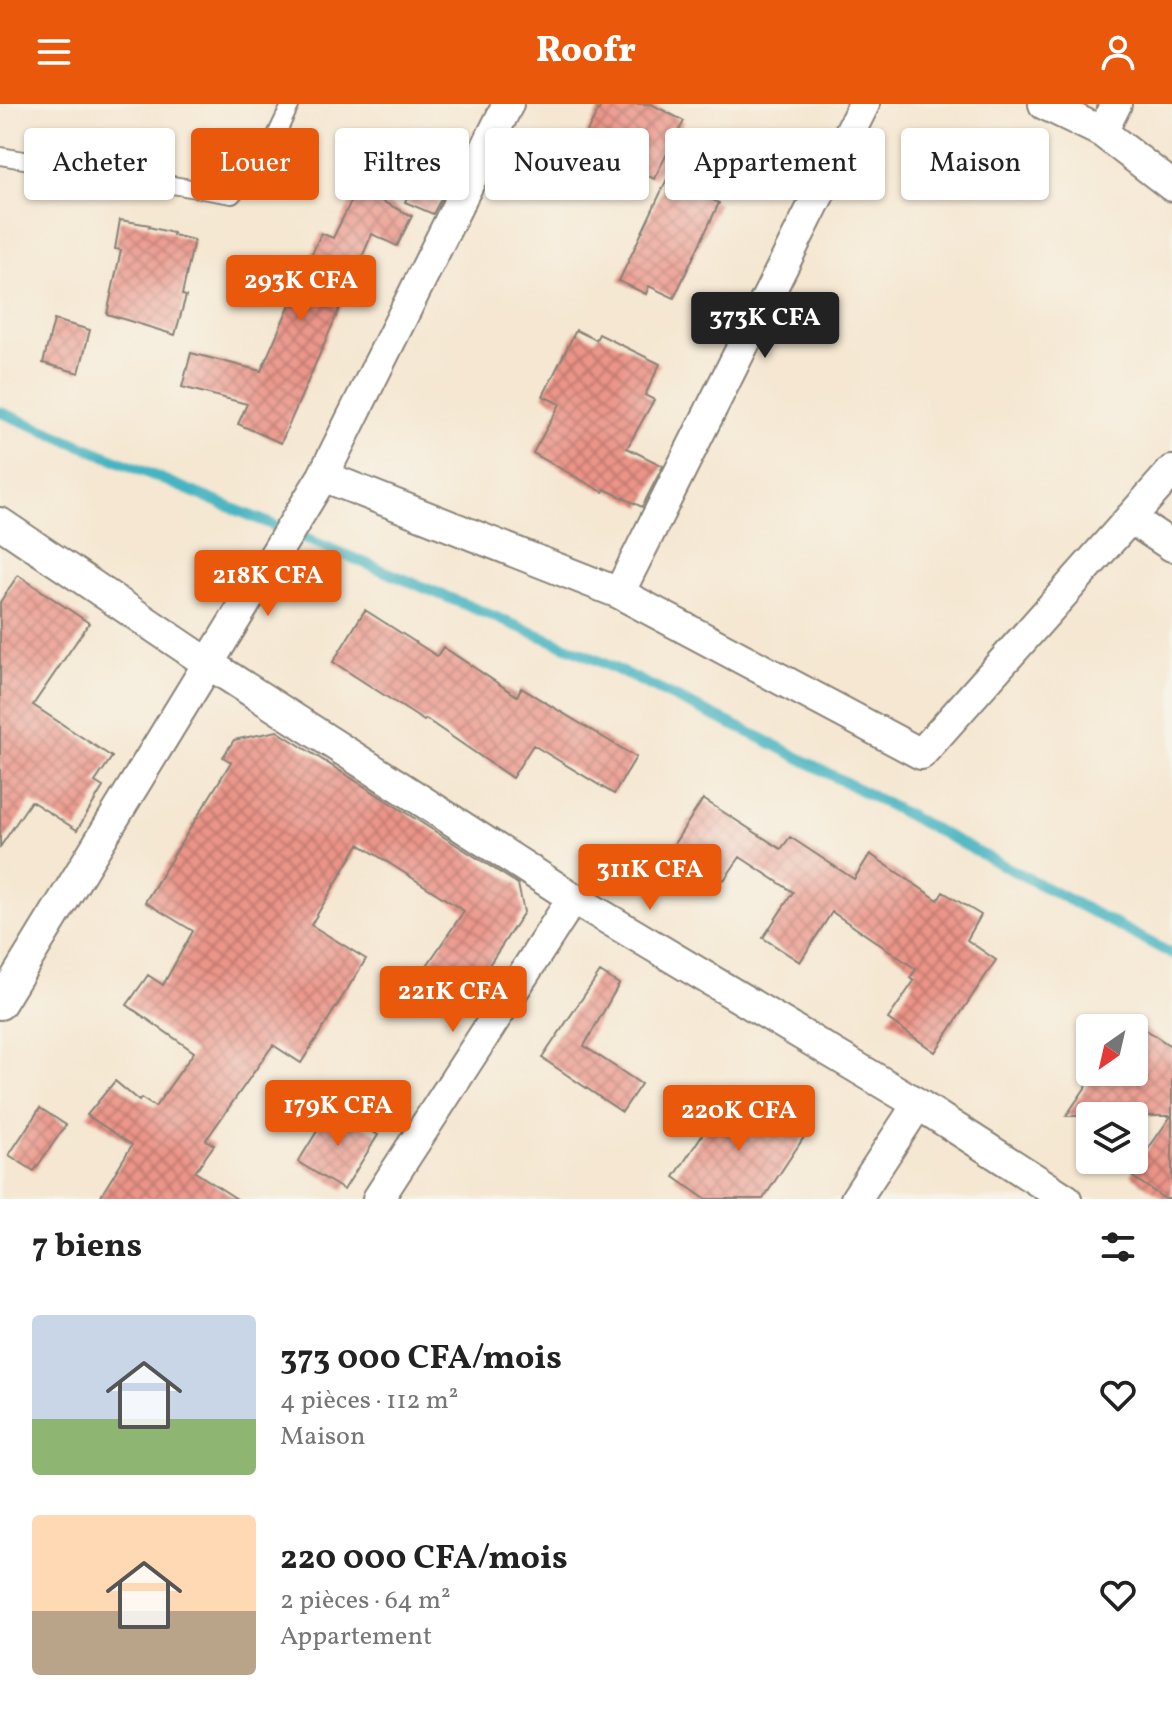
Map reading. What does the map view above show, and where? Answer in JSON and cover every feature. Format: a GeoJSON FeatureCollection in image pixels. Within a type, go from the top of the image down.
{"type":"FeatureCollection","features":[{"type":"Feature","properties":{"kind":"street"},"geometry":{"type":"LineString","coordinates":[[0,1004],[323,476],[508,104]]}},
{"type":"Feature","properties":{"kind":"street"},"geometry":{"type":"LineString","coordinates":[[619,593],[864,104]]}},
{"type":"Feature","properties":{"kind":"street"},"geometry":{"type":"LineString","coordinates":[[1044,104],[1102,132],[1172,186]]}},
{"type":"Feature","properties":{"kind":"street"},"geometry":{"type":"LineString","coordinates":[[1102,132],[1116,104]]}},
{"type":"Feature","properties":{"kind":"street"},"geometry":{"type":"LineString","coordinates":[[323,476],[619,593],[921,754],[1172,471]]}},
{"type":"Feature","properties":{"kind":"street"},"geometry":{"type":"LineString","coordinates":[[1130,518],[1172,546]]}},
{"type":"Feature","properties":{"kind":"street"},"geometry":{"type":"LineString","coordinates":[[0,523],[209,664],[573,898],[918,1104],[1066,1199]]}},
{"type":"Feature","properties":{"kind":"street"},"geometry":{"type":"LineString","coordinates":[[378,1199],[573,898]]}},
{"type":"Feature","properties":{"kind":"street"},"geometry":{"type":"LineString","coordinates":[[856,1199],[918,1104]]}},
{"type":"Feature","properties":{"kind":"lane"},"geometry":{"type":"LineString","coordinates":[[0,156],[232,195],[266,156],[291,104]]}},
{"type":"Feature","properties":{"kind":"building"},"geometry":{"type":"Polygon","coordinates":[[[602,104],[651,104],[684,121],[680,128],[665,128],[665,158],[654,179],[649,176],[649,128],[589,128],[602,104]]]}},
{"type":"Feature","properties":{"kind":"building"},"geometry":{"type":"Polygon","coordinates":[[[665,183],[665,200],[712,200],[719,203],[674,298],[649,286],[646,294],[619,281],[665,183]]]}},
{"type":"Feature","properties":{"kind":"building"},"geometry":{"type":"Polygon","coordinates":[[[352,200],[379,200],[412,216],[397,246],[372,234],[281,443],[238,424],[247,404],[182,387],[191,353],[261,371],[321,233],[333,238],[352,200]]]}},
{"type":"Feature","properties":{"kind":"building"},"geometry":{"type":"Polygon","coordinates":[[[406,200],[440,200],[433,214],[406,200]]]}},
{"type":"Feature","properties":{"kind":"building"},"geometry":{"type":"Polygon","coordinates":[[[120,220],[150,225],[194,240],[182,295],[186,296],[175,335],[107,314],[121,250],[115,249],[120,220]]]}},
{"type":"Feature","properties":{"kind":"building"},"geometry":{"type":"Polygon","coordinates":[[[54,320],[90,330],[79,373],[43,363],[54,320]]]}},
{"type":"Feature","properties":{"kind":"building"},"geometry":{"type":"Polygon","coordinates":[[[576,330],[596,340],[599,334],[660,364],[645,395],[654,400],[627,448],[663,466],[642,507],[605,489],[603,492],[533,453],[560,404],[543,396],[576,330]]]}},
{"type":"Feature","properties":{"kind":"building"},"geometry":{"type":"Polygon","coordinates":[[[18,575],[89,623],[33,705],[112,757],[95,782],[103,787],[77,830],[31,801],[0,847],[0,602],[18,575]]]}},
{"type":"Feature","properties":{"kind":"building"},"geometry":{"type":"Polygon","coordinates":[[[365,610],[437,656],[443,647],[517,696],[521,688],[636,757],[614,794],[533,745],[512,778],[426,719],[424,721],[333,662],[365,610]]]}},
{"type":"Feature","properties":{"kind":"building"},"geometry":{"type":"Polygon","coordinates":[[[277,731],[518,884],[524,912],[458,1012],[413,986],[464,911],[359,844],[311,925],[366,959],[301,1063],[273,1045],[206,1140],[214,1145],[195,1172],[237,1199],[99,1199],[132,1145],[87,1115],[115,1081],[139,1101],[141,1098],[155,1107],[194,1052],[127,1005],[148,975],[163,985],[193,931],[145,902],[231,762],[223,757],[234,740],[277,731]]]}},
{"type":"Feature","properties":{"kind":"building"},"geometry":{"type":"Polygon","coordinates":[[[703,799],[781,849],[790,837],[854,879],[870,854],[938,900],[943,892],[981,915],[967,940],[996,960],[935,1052],[888,1019],[914,981],[910,978],[916,969],[832,912],[800,962],[763,938],[793,892],[740,857],[724,880],[672,847],[703,799]]]}},
{"type":"Feature","properties":{"kind":"building"},"geometry":{"type":"Polygon","coordinates":[[[600,972],[619,984],[584,1046],[641,1084],[622,1112],[542,1058],[600,972]]]}},
{"type":"Feature","properties":{"kind":"building"},"geometry":{"type":"Polygon","coordinates":[[[1148,1031],[1172,1047],[1172,1199],[1165,1199],[1130,1175],[1148,1174],[1148,1149],[1171,1116],[1148,1116],[1148,1102],[1076,1102],[1076,1116],[1066,1116],[1086,1086],[1148,1086],[1148,1031]]]}},
{"type":"Feature","properties":{"kind":"building"},"geometry":{"type":"Polygon","coordinates":[[[732,1090],[804,1137],[763,1199],[705,1199],[674,1177],[732,1090]]]}},
{"type":"Feature","properties":{"kind":"building"},"geometry":{"type":"Polygon","coordinates":[[[332,1107],[378,1135],[344,1190],[298,1162],[332,1107]]]}},
{"type":"Feature","properties":{"kind":"building"},"geometry":{"type":"Polygon","coordinates":[[[40,1108],[66,1125],[34,1171],[9,1155],[40,1108]]]}},
{"type":"Feature","properties":{"kind":"waterway"},"geometry":{"type":"LineString","coordinates":[[0,412],[582,653],[765,740],[1172,954]]}}]}
